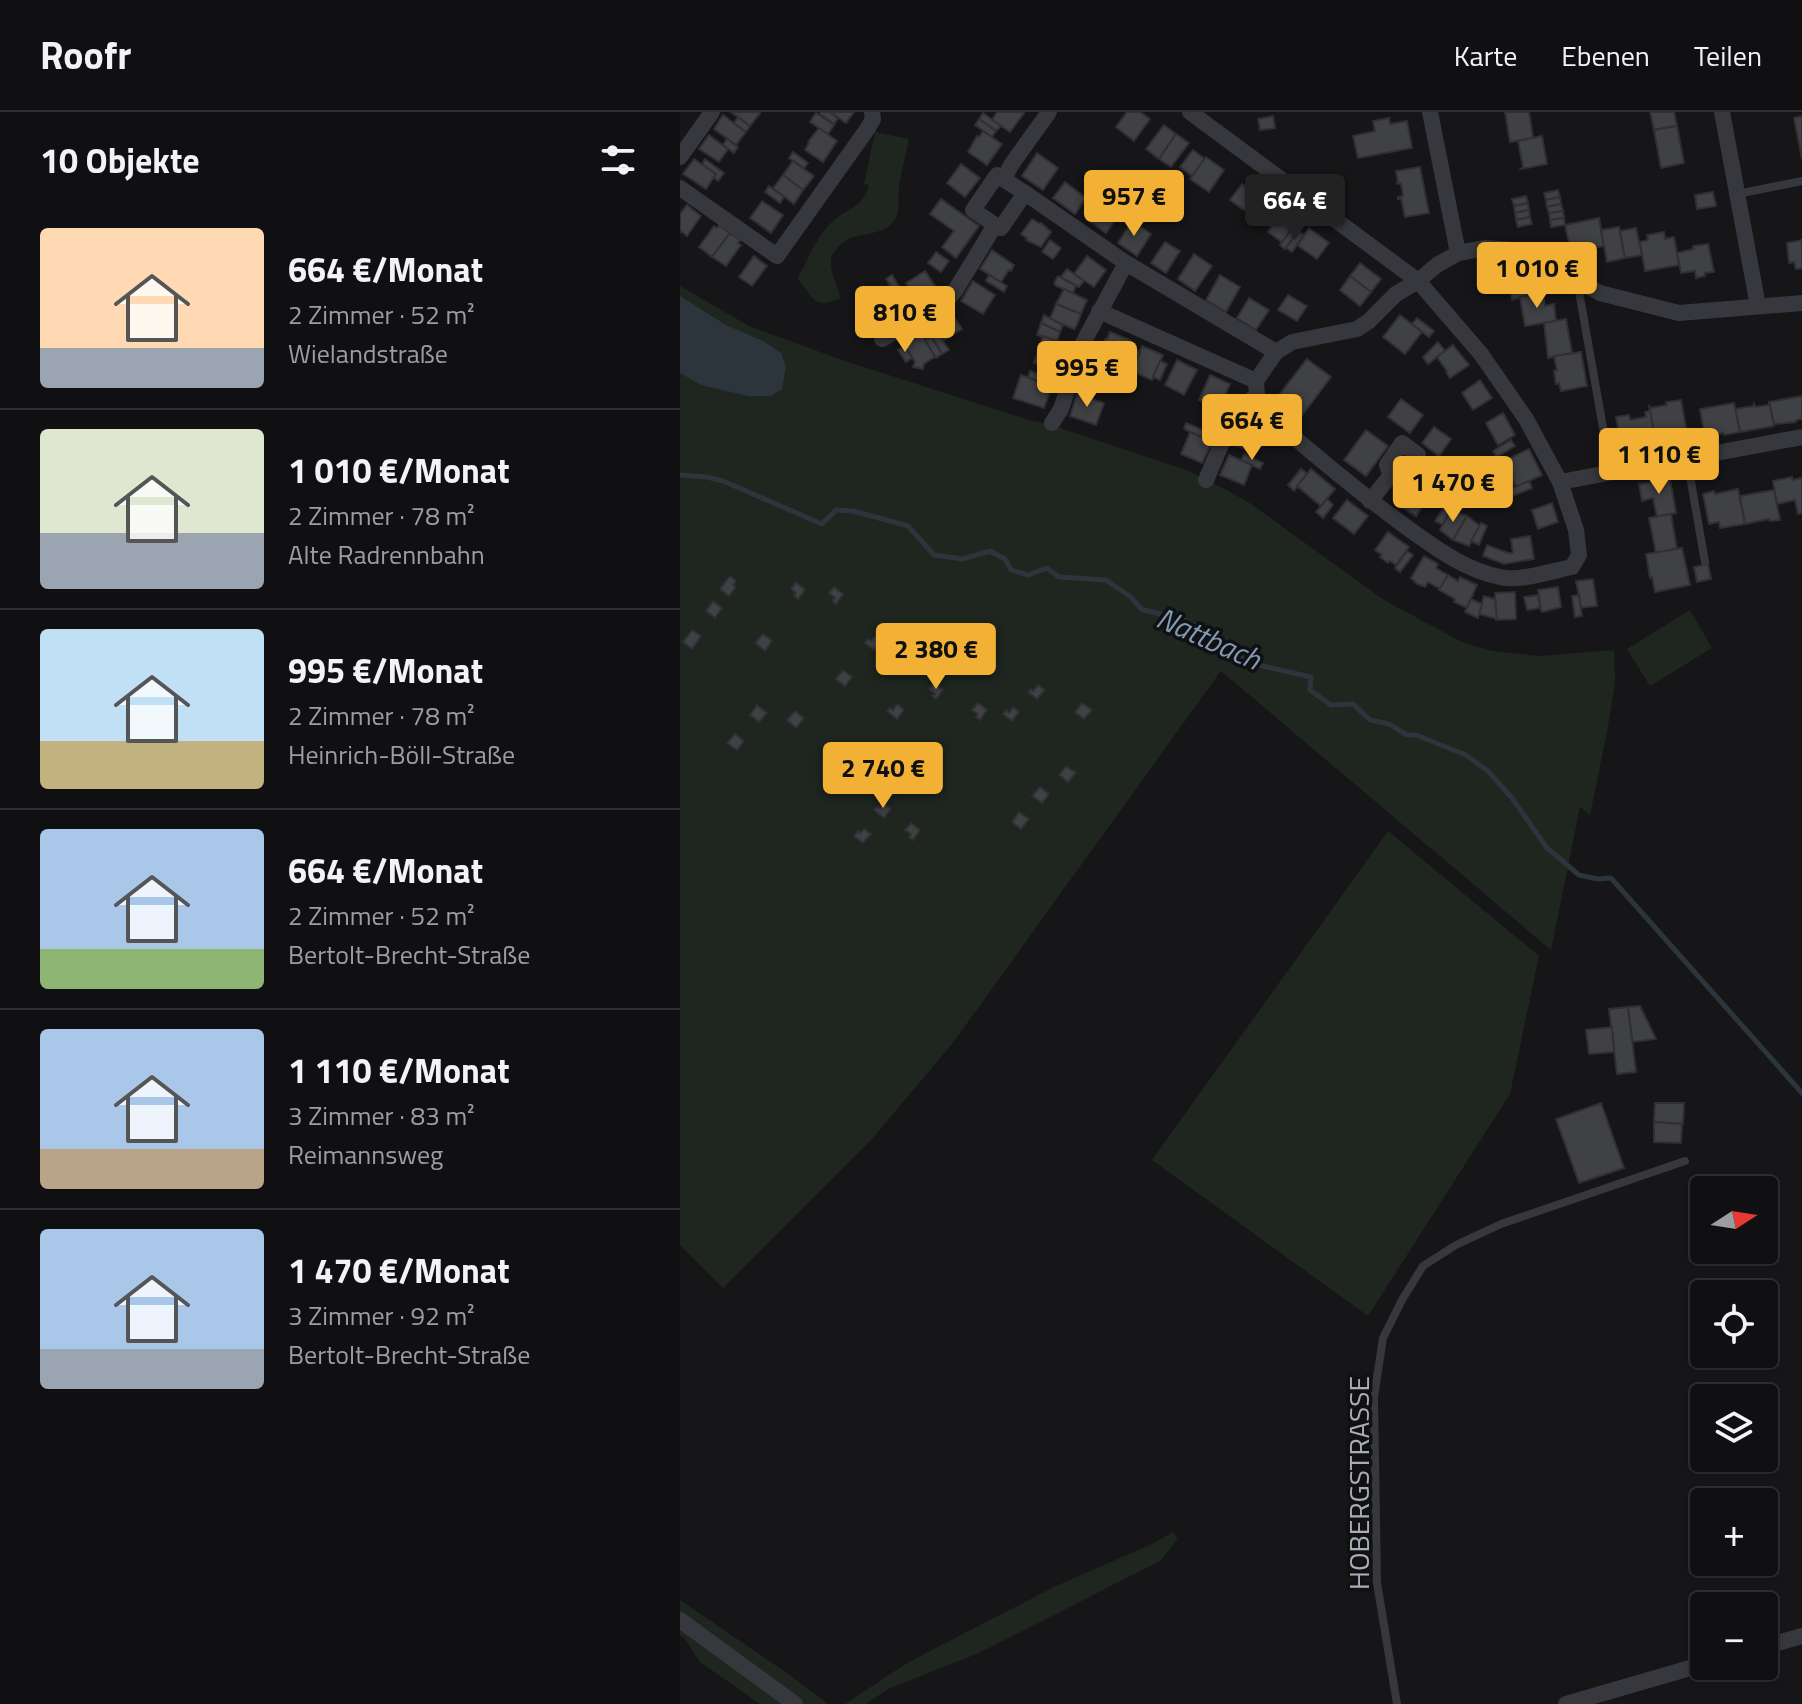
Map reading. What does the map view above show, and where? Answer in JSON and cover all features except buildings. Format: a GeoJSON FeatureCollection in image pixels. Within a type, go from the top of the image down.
{"type":"FeatureCollection","features":[{"type":"Feature","properties":{"kind":"street"},"geometry":{"type":"LineString","coordinates":[[680,157],[712,112]]}},
{"type":"Feature","properties":{"kind":"street"},"geometry":{"type":"LineString","coordinates":[[680,188],[777,256],[868,128],[873,119],[872,112]]}},
{"type":"Feature","properties":{"kind":"street"},"geometry":{"type":"LineString","coordinates":[[1004,179],[1049,112]]}},
{"type":"Feature","properties":{"kind":"street"},"geometry":{"type":"LineString","coordinates":[[1099,311],[1256,388],[1261,407],[1271,418],[1370,501],[1445,554],[1473,569],[1503,578],[1529,576],[1572,567],[1579,555],[1569,506],[1560,482],[1526,419],[1481,354],[1418,281],[1190,112]]}},
{"type":"Feature","properties":{"kind":"street"},"geometry":{"type":"LineString","coordinates":[[1430,112],[1458,253]]}},
{"type":"Feature","properties":{"kind":"street"},"geometry":{"type":"LineString","coordinates":[[1722,112],[1758,306]]}},
{"type":"Feature","properties":{"kind":"street"},"geometry":{"type":"LineString","coordinates":[[1025,193],[1001,228],[973,210],[997,175],[1025,193],[1126,263],[1276,352]]}},
{"type":"Feature","properties":{"kind":"street"},"geometry":{"type":"LineString","coordinates":[[882,339],[946,301],[995,225]]}},
{"type":"Feature","properties":{"kind":"street"},"geometry":{"type":"LineString","coordinates":[[1206,480],[1235,412],[1256,388],[1276,352],[1292,342],[1357,329],[1396,294],[1458,253],[1486,248],[1514,250],[1545,262],[1600,293],[1679,313],[1802,303]]}},
{"type":"Feature","properties":{"kind":"street"},"geometry":{"type":"LineString","coordinates":[[1052,423],[1061,409],[1083,343],[1126,263]]}},
{"type":"Feature","properties":{"kind":"street"},"geometry":{"type":"LineString","coordinates":[[1560,482],[1802,437]]}},
{"type":"Feature","properties":{"kind":"street"},"geometry":{"type":"LineString","coordinates":[[1370,501],[1391,475]]}},
{"type":"Feature","properties":{"kind":"street"},"geometry":{"type":"LineString","coordinates":[[680,1620],[795,1704]]}},
{"type":"Feature","properties":{"kind":"street"},"geometry":{"type":"LineString","coordinates":[[1778,1643],[1802,1636]]}},
{"type":"Feature","properties":{"kind":"street"},"geometry":{"type":"LineString","coordinates":[[1566,1704],[1690,1668]]}},
{"type":"Feature","properties":{"kind":"lane"},"geometry":{"type":"LineString","coordinates":[[1737,194],[1802,181]]}},
{"type":"Feature","properties":{"kind":"lane"},"geometry":{"type":"LineString","coordinates":[[1576,279],[1611,473]]}},
{"type":"Feature","properties":{"kind":"lane"},"geometry":{"type":"LineString","coordinates":[[1687,459],[1705,562]]}},
{"type":"Feature","properties":{"kind":"lane","name":"HOBERGSTRASSE"},"geometry":{"type":"LineString","coordinates":[[1397,1704],[1377,1583],[1374,1397],[1383,1338],[1402,1300],[1423,1266],[1456,1245],[1501,1224],[1685,1161]]}},
{"type":"Feature","properties":{"kind":"shaded area"},"geometry":{"type":"Polygon","coordinates":[[[875,132],[909,139],[898,192],[897,216],[882,230],[842,243],[832,257],[831,267],[840,298],[819,302],[811,297],[798,279],[822,233],[859,203],[866,193],[869,185],[864,184],[875,132]]]}},
{"type":"Feature","properties":{"kind":"shaded area"},"geometry":{"type":"Polygon","coordinates":[[[680,286],[749,326],[839,359],[1029,420],[1055,425],[1186,470],[1251,504],[1384,600],[1464,643],[1492,651],[1539,656],[1614,650],[1615,683],[1590,815],[1580,807],[1551,950],[1221,671],[952,1044],[872,1139],[723,1288],[680,1245],[680,286]]]}},
{"type":"Feature","properties":{"kind":"shaded area"},"geometry":{"type":"Polygon","coordinates":[[[680,296],[726,325],[763,341],[781,353],[786,367],[782,389],[771,396],[748,396],[701,385],[680,373],[680,296]]]}},
{"type":"Feature","properties":{"kind":"shaded area"},"geometry":{"type":"Polygon","coordinates":[[[1690,610],[1712,648],[1650,686],[1627,649],[1690,610]]]}},
{"type":"Feature","properties":{"kind":"shaded area"},"geometry":{"type":"Polygon","coordinates":[[[1388,831],[1539,956],[1510,1094],[1368,1316],[1152,1160],[1388,831]]]}},
{"type":"Feature","properties":{"kind":"shaded area"},"geometry":{"type":"Polygon","coordinates":[[[1173,1532],[1178,1539],[1160,1561],[979,1653],[888,1689],[866,1704],[845,1704],[907,1663],[1054,1587],[1173,1532]]]}},
{"type":"Feature","properties":{"kind":"shaded area"},"geometry":{"type":"Polygon","coordinates":[[[680,1600],[828,1704],[760,1704],[700,1662],[680,1635],[680,1600]]]}},
{"type":"Feature","properties":{"kind":"waterway","name":"Nattbach"},"geometry":{"type":"LineString","coordinates":[[680,475],[723,481],[822,524],[836,510],[853,511],[908,526],[934,555],[963,559],[990,551],[1005,559],[1011,570],[1028,575],[1047,568],[1059,577],[1106,580],[1131,597],[1141,609],[1186,621],[1205,632],[1224,651],[1258,665],[1311,677],[1310,690],[1331,705],[1353,704],[1370,720],[1389,724],[1407,735],[1416,735],[1466,755],[1488,771],[1512,798],[1547,848],[1579,875],[1611,878],[1802,1093]]}}]}
